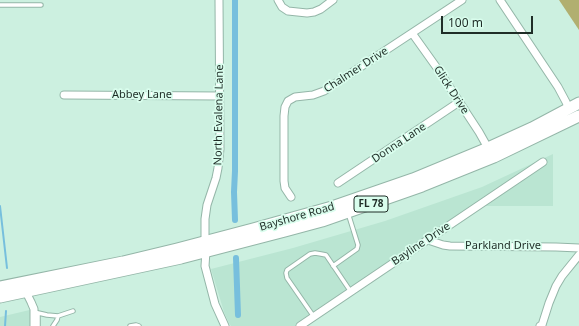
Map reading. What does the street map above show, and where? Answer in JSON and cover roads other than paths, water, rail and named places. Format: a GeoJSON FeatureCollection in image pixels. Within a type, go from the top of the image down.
{"type":"FeatureCollection","features":[{"type":"Feature","properties":{"kind":"main road","name":"Bayshore Road"},"geometry":{"type":"LineString","coordinates":[[0,297],[181,258],[206,246],[253,229],[332,207],[413,179],[532,128],[579,103]]}},
{"type":"Feature","properties":{"kind":"main road"},"geometry":{"type":"LineString","coordinates":[[564,124],[569,113],[569,109]]}},
{"type":"Feature","properties":{"kind":"main road","name":"Bayshore Road"},"geometry":{"type":"LineString","coordinates":[[0,287],[286,231],[348,212],[422,186],[494,157],[579,116]]}},
{"type":"Feature","properties":{"kind":"street","name":"North Evalena Lane"},"geometry":{"type":"LineString","coordinates":[[219,0],[220,149],[216,178],[207,205],[205,219],[205,266],[215,304],[224,325]]}},
{"type":"Feature","properties":{"kind":"street"},"geometry":{"type":"LineString","coordinates":[[278,0],[282,7],[288,10],[307,13],[321,9],[333,0]]}},
{"type":"Feature","properties":{"kind":"street","name":"Chalmer Drive"},"geometry":{"type":"LineString","coordinates":[[291,197],[285,188],[284,181],[284,116],[285,107],[288,101],[295,97],[313,95],[324,91],[462,0]]}},
{"type":"Feature","properties":{"kind":"street"},"geometry":{"type":"LineString","coordinates":[[501,1],[558,87],[569,109]]}},
{"type":"Feature","properties":{"kind":"street","name":"Glick Drive"},"geometry":{"type":"LineString","coordinates":[[412,33],[479,132],[488,148]]}},
{"type":"Feature","properties":{"kind":"street","name":"Abbey Lane"},"geometry":{"type":"LineString","coordinates":[[64,95],[220,96]]}},
{"type":"Feature","properties":{"kind":"street","name":"Donna Lane"},"geometry":{"type":"LineString","coordinates":[[338,183],[459,102]]}},
{"type":"Feature","properties":{"kind":"street","name":"Bayline Drive"},"geometry":{"type":"LineString","coordinates":[[302,326],[543,162]]}},
{"type":"Feature","properties":{"kind":"street","name":"Parkland Drive"},"geometry":{"type":"LineString","coordinates":[[428,240],[450,246],[579,248]]}},
{"type":"Feature","properties":{"kind":"street"},"geometry":{"type":"LineString","coordinates":[[540,326],[542,325],[556,286],[579,255]]}},
{"type":"Feature","properties":{"kind":"street"},"geometry":{"type":"LineString","coordinates":[[26,292],[36,312],[34,326]]}},
{"type":"Feature","properties":{"kind":"lane"},"geometry":{"type":"LineString","coordinates":[[0,5],[41,5]]}},
{"type":"Feature","properties":{"kind":"lane"},"geometry":{"type":"LineString","coordinates":[[333,266],[358,246],[348,212]]}},
{"type":"Feature","properties":{"kind":"lane"},"geometry":{"type":"LineString","coordinates":[[314,317],[287,278],[286,273],[287,270],[310,254],[315,253],[326,255],[351,292]]}},
{"type":"Feature","properties":{"kind":"lane"},"geometry":{"type":"LineString","coordinates":[[38,326],[36,312],[58,316],[73,311]]}},
{"type":"Feature","properties":{"kind":"lane"},"geometry":{"type":"LineString","coordinates":[[54,326],[58,316]]}},
{"type":"Feature","properties":{"kind":"lane"},"geometry":{"type":"LineString","coordinates":[[130,326],[139,326]]}},
{"type":"Feature","properties":{"kind":"waterway"},"geometry":{"type":"LineString","coordinates":[[235,0],[235,220]]}},
{"type":"Feature","properties":{"kind":"waterway"},"geometry":{"type":"LineString","coordinates":[[0,206],[7,268]]}},
{"type":"Feature","properties":{"kind":"waterway"},"geometry":{"type":"LineString","coordinates":[[236,258],[238,315]]}},
{"type":"Feature","properties":{"kind":"waterway"},"geometry":{"type":"LineString","coordinates":[[5,326],[6,311]]}}]}
